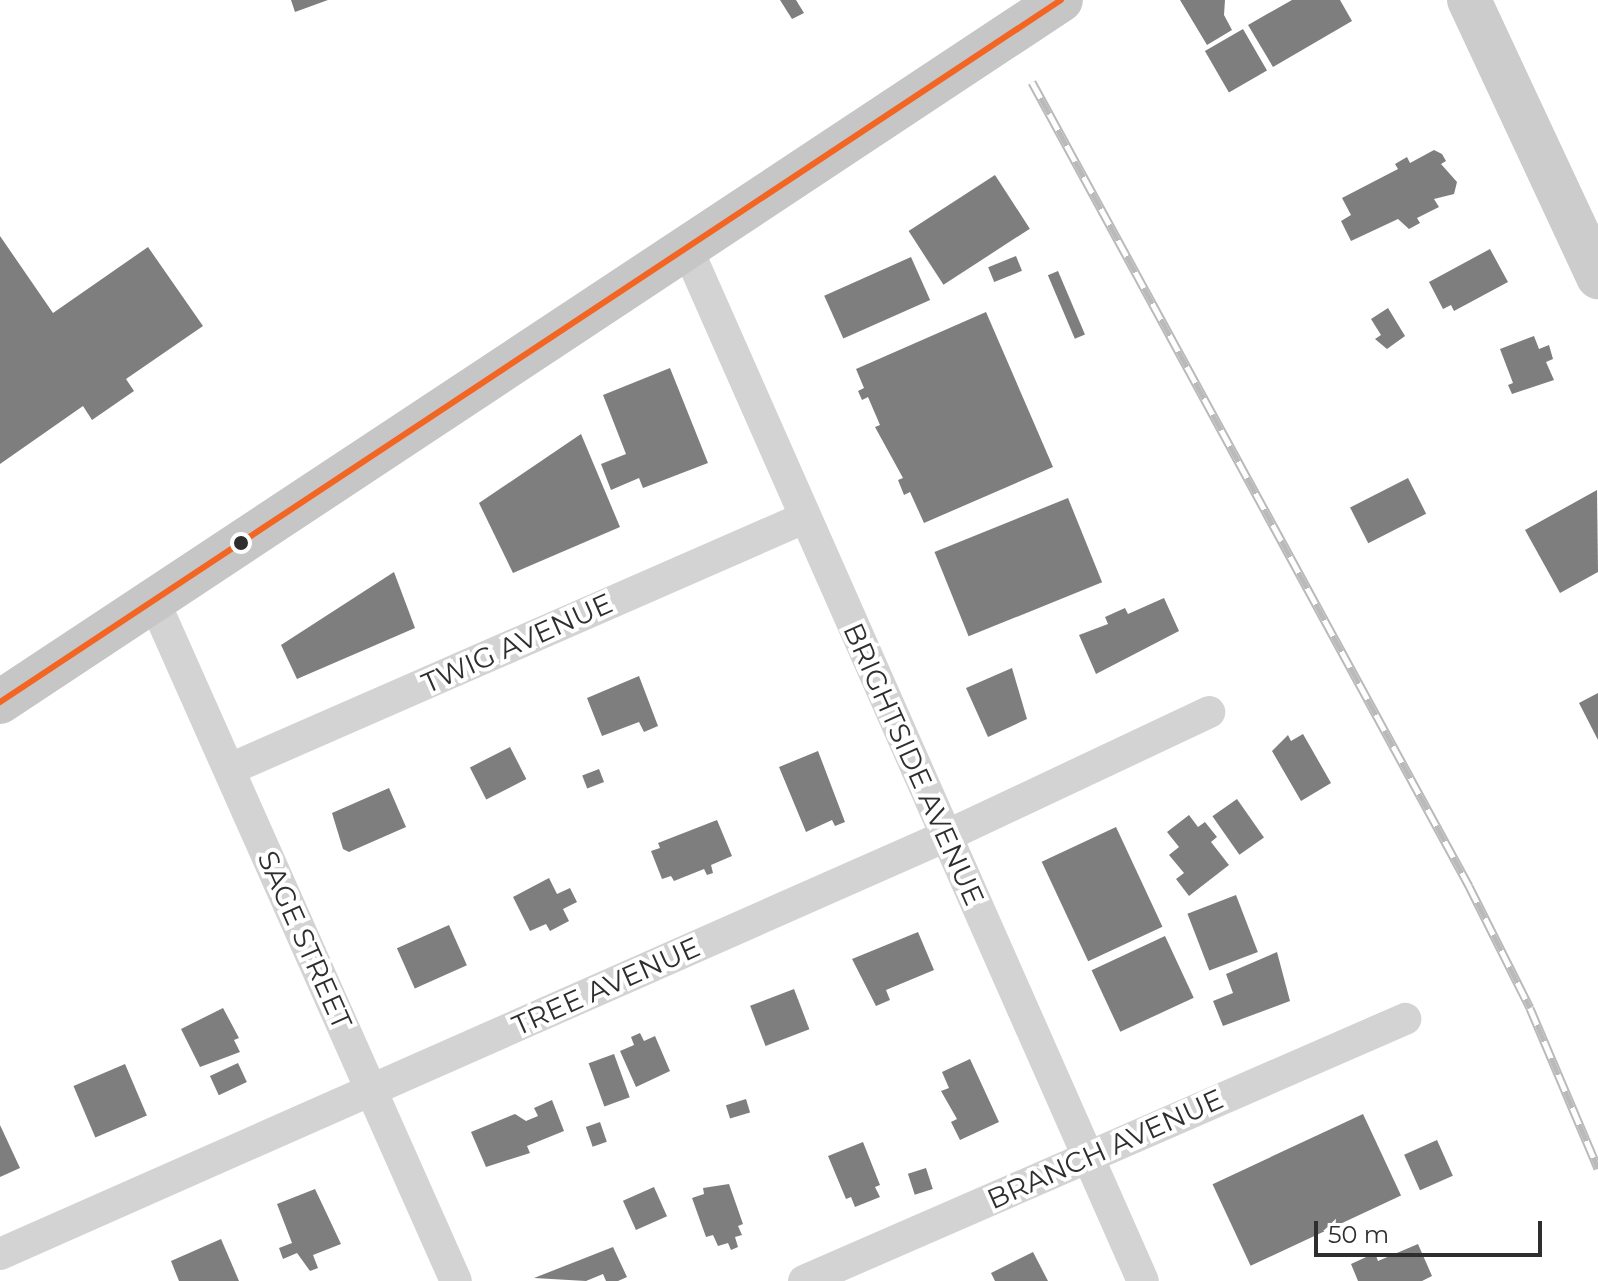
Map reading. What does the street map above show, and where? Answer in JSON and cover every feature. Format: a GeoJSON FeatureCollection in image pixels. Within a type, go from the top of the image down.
{"type":"FeatureCollection","features":[{"type":"Feature","properties":{"kind":"main road"},"geometry":{"type":"LineString","coordinates":[[0,702],[1061,0]]}},
{"type":"Feature","properties":{"kind":"main road"},"geometry":{"type":"LineString","coordinates":[[1469,0],[1598,277]]}},
{"type":"Feature","properties":{"kind":"street","name":"BRIGHTSIDE AVENUE"},"geometry":{"type":"LineString","coordinates":[[686,246],[1143,1281]]}},
{"type":"Feature","properties":{"kind":"street","name":"TWIG AVENUE"},"geometry":{"type":"LineString","coordinates":[[230,769],[804,518]]}},
{"type":"Feature","properties":{"kind":"street","name":"SAGE STREET"},"geometry":{"type":"LineString","coordinates":[[153,599],[456,1281]]}},
{"type":"Feature","properties":{"kind":"street","name":"TREE AVENUE"},"geometry":{"type":"LineString","coordinates":[[0,1254],[946,836],[1209,712]]}},
{"type":"Feature","properties":{"kind":"street","name":"BRANCH AVENUE"},"geometry":{"type":"LineString","coordinates":[[804,1281],[1405,1019]]}},
{"type":"Feature","properties":{"kind":"building"},"geometry":{"type":"Polygon","coordinates":[[[291,0],[328,0],[295,12],[291,0]]]}},
{"type":"Feature","properties":{"kind":"building"},"geometry":{"type":"Polygon","coordinates":[[[780,0],[796,0],[804,13],[792,19],[780,0]]]}},
{"type":"Feature","properties":{"kind":"building"},"geometry":{"type":"Polygon","coordinates":[[[1180,0],[1225,0],[1224,15],[1232,30],[1207,45],[1180,0]]]}},
{"type":"Feature","properties":{"kind":"building"},"geometry":{"type":"Polygon","coordinates":[[[1292,0],[1340,0],[1352,21],[1273,67],[1248,25],[1292,0]]]}},
{"type":"Feature","properties":{"kind":"building"},"geometry":{"type":"Polygon","coordinates":[[[1243,29],[1267,71],[1229,93],[1205,51],[1243,29]]]}},
{"type":"Feature","properties":{"kind":"building"},"geometry":{"type":"Polygon","coordinates":[[[1434,150],[1442,154],[1446,161],[1441,164],[1457,182],[1454,194],[1434,199],[1439,207],[1417,218],[1420,223],[1409,229],[1398,219],[1351,241],[1341,221],[1351,215],[1342,198],[1398,169],[1395,164],[1407,157],[1410,163],[1434,150]]]}},
{"type":"Feature","properties":{"kind":"building"},"geometry":{"type":"Polygon","coordinates":[[[995,175],[1030,229],[943,285],[909,231],[995,175]]]}},
{"type":"Feature","properties":{"kind":"building"},"geometry":{"type":"Polygon","coordinates":[[[0,236],[53,313],[148,247],[203,326],[126,379],[134,391],[92,420],[83,406],[0,464],[0,236]]]}},
{"type":"Feature","properties":{"kind":"building"},"geometry":{"type":"Polygon","coordinates":[[[1490,249],[1508,282],[1454,311],[1451,305],[1443,309],[1429,282],[1490,249]]]}},
{"type":"Feature","properties":{"kind":"building"},"geometry":{"type":"Polygon","coordinates":[[[1016,256],[1022,271],[994,282],[988,267],[1016,256]]]}},
{"type":"Feature","properties":{"kind":"building"},"geometry":{"type":"Polygon","coordinates":[[[911,257],[930,300],[843,339],[824,296],[911,257]]]}},
{"type":"Feature","properties":{"kind":"building"},"geometry":{"type":"Polygon","coordinates":[[[1058,271],[1085,335],[1075,339],[1048,275],[1058,271]]]}},
{"type":"Feature","properties":{"kind":"building"},"geometry":{"type":"Polygon","coordinates":[[[1388,308],[1405,336],[1387,349],[1375,339],[1381,335],[1371,319],[1388,308]]]}},
{"type":"Feature","properties":{"kind":"building"},"geometry":{"type":"Polygon","coordinates":[[[986,312],[1053,467],[924,523],[910,492],[904,495],[898,480],[903,478],[875,427],[880,425],[868,397],[862,400],[858,391],[864,388],[856,369],[986,312]]]}},
{"type":"Feature","properties":{"kind":"building"},"geometry":{"type":"Polygon","coordinates":[[[1534,336],[1539,349],[1549,345],[1553,359],[1546,362],[1554,380],[1512,394],[1508,385],[1513,383],[1500,349],[1534,336]]]}},
{"type":"Feature","properties":{"kind":"building"},"geometry":{"type":"Polygon","coordinates":[[[670,368],[708,463],[643,488],[639,478],[611,490],[601,464],[626,454],[603,395],[670,368]]]}},
{"type":"Feature","properties":{"kind":"building"},"geometry":{"type":"Polygon","coordinates":[[[581,434],[620,527],[513,573],[479,503],[581,434]]]}},
{"type":"Feature","properties":{"kind":"building"},"geometry":{"type":"Polygon","coordinates":[[[1408,478],[1426,514],[1368,543],[1350,508],[1408,478]]]}},
{"type":"Feature","properties":{"kind":"building"},"geometry":{"type":"Polygon","coordinates":[[[1597,490],[1598,572],[1560,593],[1525,530],[1597,490]]]}},
{"type":"Feature","properties":{"kind":"building"},"geometry":{"type":"Polygon","coordinates":[[[1068,498],[1102,582],[969,636],[934,552],[1068,498]]]}},
{"type":"Feature","properties":{"kind":"building"},"geometry":{"type":"Polygon","coordinates":[[[394,572],[415,628],[297,679],[281,645],[394,572]]]}},
{"type":"Feature","properties":{"kind":"building"},"geometry":{"type":"Polygon","coordinates":[[[1164,598],[1179,631],[1096,674],[1079,635],[1108,624],[1105,617],[1125,608],[1128,614],[1164,598]]]}},
{"type":"Feature","properties":{"kind":"building"},"geometry":{"type":"Polygon","coordinates":[[[1012,668],[1027,719],[988,737],[966,688],[1012,668]]]}},
{"type":"Feature","properties":{"kind":"building"},"geometry":{"type":"Polygon","coordinates":[[[639,676],[658,726],[644,732],[639,722],[602,736],[587,698],[639,676]]]}},
{"type":"Feature","properties":{"kind":"building"},"geometry":{"type":"Polygon","coordinates":[[[1598,693],[1598,740],[1579,703],[1598,693]]]}},
{"type":"Feature","properties":{"kind":"building"},"geometry":{"type":"Polygon","coordinates":[[[1303,734],[1331,783],[1301,801],[1272,751],[1288,735],[1291,741],[1303,734]]]}},
{"type":"Feature","properties":{"kind":"building"},"geometry":{"type":"Polygon","coordinates":[[[510,747],[526,779],[486,800],[470,767],[510,747]]]}},
{"type":"Feature","properties":{"kind":"building"},"geometry":{"type":"Polygon","coordinates":[[[818,751],[845,822],[835,826],[832,820],[806,832],[779,767],[818,751]]]}},
{"type":"Feature","properties":{"kind":"building"},"geometry":{"type":"Polygon","coordinates":[[[599,769],[604,782],[587,789],[582,775],[599,769]]]}},
{"type":"Feature","properties":{"kind":"building"},"geometry":{"type":"Polygon","coordinates":[[[389,788],[406,827],[349,852],[343,849],[332,813],[389,788]]]}},
{"type":"Feature","properties":{"kind":"building"},"geometry":{"type":"Polygon","coordinates":[[[1237,799],[1264,838],[1239,855],[1212,816],[1237,799]]]}},
{"type":"Feature","properties":{"kind":"building"},"geometry":{"type":"Polygon","coordinates":[[[1189,815],[1198,827],[1205,822],[1217,837],[1211,842],[1229,865],[1189,896],[1176,879],[1184,873],[1169,855],[1179,847],[1167,832],[1189,815]]]}},
{"type":"Feature","properties":{"kind":"building"},"geometry":{"type":"Polygon","coordinates":[[[717,820],[732,856],[711,865],[713,873],[707,875],[704,869],[674,881],[671,876],[662,879],[651,851],[660,848],[658,843],[717,820]]]}},
{"type":"Feature","properties":{"kind":"building"},"geometry":{"type":"Polygon","coordinates":[[[1116,827],[1162,927],[1088,961],[1042,862],[1116,827]]]}},
{"type":"Feature","properties":{"kind":"building"},"geometry":{"type":"Polygon","coordinates":[[[549,878],[557,894],[570,888],[577,902],[563,909],[569,921],[550,931],[546,924],[530,931],[513,897],[549,878]]]}},
{"type":"Feature","properties":{"kind":"building"},"geometry":{"type":"Polygon","coordinates":[[[1236,895],[1258,952],[1209,971],[1187,914],[1236,895]]]}},
{"type":"Feature","properties":{"kind":"building"},"geometry":{"type":"Polygon","coordinates":[[[449,925],[467,965],[415,988],[397,948],[449,925]]]}},
{"type":"Feature","properties":{"kind":"building"},"geometry":{"type":"Polygon","coordinates":[[[918,932],[934,970],[886,990],[890,1000],[876,1006],[852,959],[918,932]]]}},
{"type":"Feature","properties":{"kind":"building"},"geometry":{"type":"Polygon","coordinates":[[[1165,936],[1194,998],[1120,1032],[1092,970],[1165,936]]]}},
{"type":"Feature","properties":{"kind":"building"},"geometry":{"type":"Polygon","coordinates":[[[1277,952],[1290,1001],[1223,1026],[1213,1001],[1233,993],[1226,974],[1277,952]]]}},
{"type":"Feature","properties":{"kind":"building"},"geometry":{"type":"Polygon","coordinates":[[[794,989],[809,1029],[766,1046],[750,1006],[794,989]]]}},
{"type":"Feature","properties":{"kind":"building"},"geometry":{"type":"Polygon","coordinates":[[[223,1008],[239,1038],[234,1040],[240,1052],[200,1067],[181,1029],[223,1008]]]}},
{"type":"Feature","properties":{"kind":"building"},"geometry":{"type":"Polygon","coordinates":[[[640,1033],[644,1041],[655,1036],[670,1071],[636,1087],[620,1051],[634,1045],[631,1037],[640,1033]]]}},
{"type":"Feature","properties":{"kind":"building"},"geometry":{"type":"Polygon","coordinates":[[[614,1054],[630,1097],[604,1106],[589,1063],[614,1054]]]}},
{"type":"Feature","properties":{"kind":"building"},"geometry":{"type":"Polygon","coordinates":[[[970,1059],[999,1122],[960,1140],[951,1122],[957,1119],[941,1091],[949,1088],[942,1072],[970,1059]]]}},
{"type":"Feature","properties":{"kind":"building"},"geometry":{"type":"Polygon","coordinates":[[[238,1063],[247,1082],[219,1095],[210,1076],[238,1063]]]}},
{"type":"Feature","properties":{"kind":"building"},"geometry":{"type":"Polygon","coordinates":[[[125,1064],[147,1116],[95,1137],[73,1086],[125,1064]]]}},
{"type":"Feature","properties":{"kind":"building"},"geometry":{"type":"Polygon","coordinates":[[[746,1099],[750,1112],[730,1119],[726,1105],[746,1099]]]}},
{"type":"Feature","properties":{"kind":"building"},"geometry":{"type":"Polygon","coordinates":[[[552,1100],[564,1131],[527,1146],[530,1153],[486,1167],[471,1132],[515,1114],[526,1121],[538,1116],[534,1108],[552,1100]]]}},
{"type":"Feature","properties":{"kind":"building"},"geometry":{"type":"Polygon","coordinates":[[[1363,1114],[1401,1196],[1251,1266],[1213,1184],[1363,1114]]]}},
{"type":"Feature","properties":{"kind":"building"},"geometry":{"type":"Polygon","coordinates":[[[600,1122],[607,1142],[593,1147],[586,1127],[600,1122]]]}},
{"type":"Feature","properties":{"kind":"building"},"geometry":{"type":"Polygon","coordinates":[[[0,1125],[20,1168],[0,1177],[0,1125]]]}},
{"type":"Feature","properties":{"kind":"building"},"geometry":{"type":"Polygon","coordinates":[[[1437,1140],[1453,1176],[1420,1190],[1404,1155],[1437,1140]]]}},
{"type":"Feature","properties":{"kind":"building"},"geometry":{"type":"Polygon","coordinates":[[[863,1142],[880,1185],[875,1187],[880,1197],[855,1207],[851,1197],[846,1199],[828,1156],[863,1142]]]}},
{"type":"Feature","properties":{"kind":"building"},"geometry":{"type":"Polygon","coordinates":[[[926,1168],[933,1189],[915,1195],[908,1174],[926,1168]]]}},
{"type":"Feature","properties":{"kind":"building"},"geometry":{"type":"Polygon","coordinates":[[[729,1184],[743,1224],[738,1226],[742,1235],[735,1237],[738,1247],[731,1250],[728,1243],[718,1246],[713,1235],[706,1237],[692,1198],[704,1194],[703,1188],[729,1184]]]}},
{"type":"Feature","properties":{"kind":"building"},"geometry":{"type":"Polygon","coordinates":[[[654,1187],[667,1216],[636,1230],[623,1201],[654,1187]]]}},
{"type":"Feature","properties":{"kind":"building"},"geometry":{"type":"Polygon","coordinates":[[[315,1189],[341,1244],[313,1255],[318,1268],[310,1271],[297,1253],[283,1259],[279,1248],[292,1243],[277,1204],[315,1189]]]}},
{"type":"Feature","properties":{"kind":"building"},"geometry":{"type":"Polygon","coordinates":[[[221,1239],[239,1281],[179,1281],[171,1261],[221,1239]]]}},
{"type":"Feature","properties":{"kind":"building"},"geometry":{"type":"Polygon","coordinates":[[[1418,1244],[1432,1276],[1422,1281],[1358,1281],[1351,1264],[1375,1253],[1378,1261],[1418,1244]]]}},
{"type":"Feature","properties":{"kind":"building"},"geometry":{"type":"Polygon","coordinates":[[[613,1247],[627,1277],[618,1281],[606,1281],[603,1274],[586,1281],[534,1278],[613,1247]]]}},
{"type":"Feature","properties":{"kind":"building"},"geometry":{"type":"Polygon","coordinates":[[[1033,1252],[1048,1281],[995,1281],[991,1273],[1033,1252]]]}},
{"type":"Feature","properties":{"kind":"railway"},"geometry":{"type":"LineString","coordinates":[[1032,82],[1469,886],[1530,1008],[1598,1168]]}},
{"type":"Feature","properties":{"kind":"transit line"},"geometry":{"type":"LineString","coordinates":[[0,702],[1061,0]]}}]}
